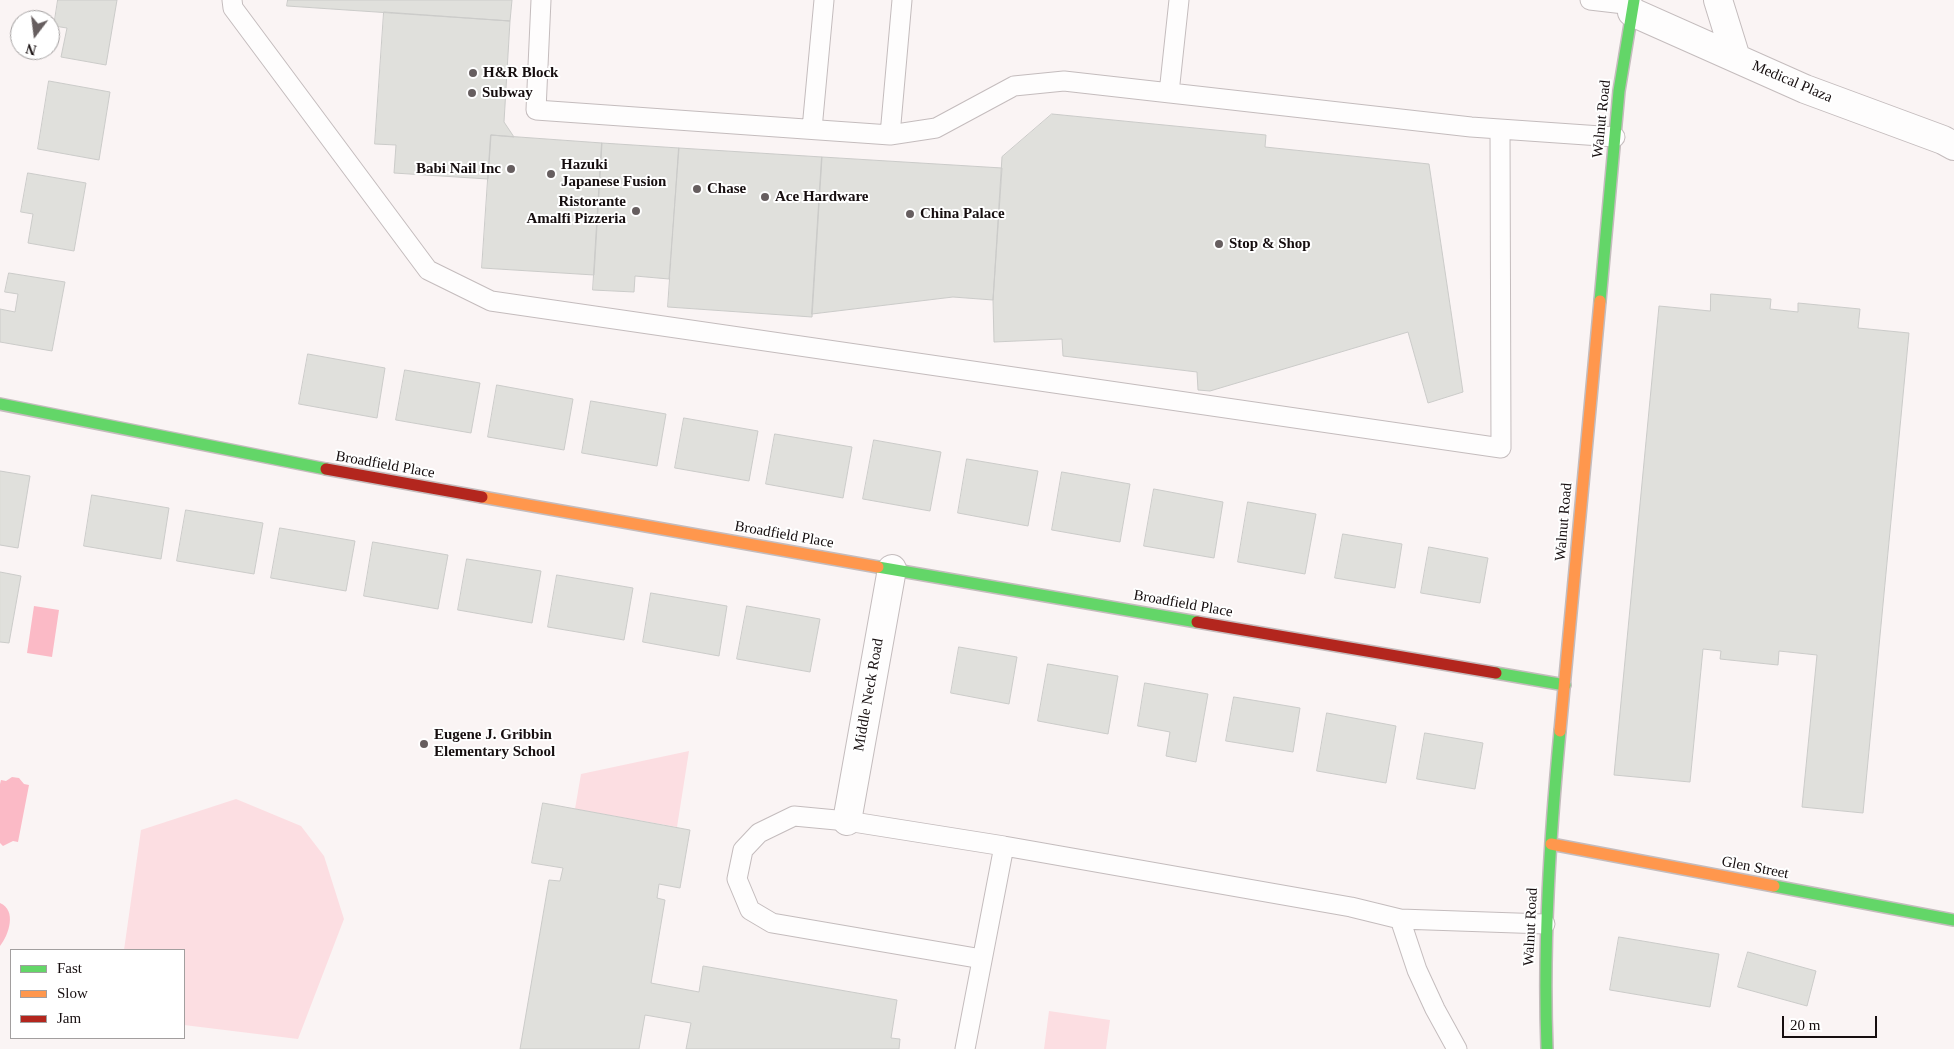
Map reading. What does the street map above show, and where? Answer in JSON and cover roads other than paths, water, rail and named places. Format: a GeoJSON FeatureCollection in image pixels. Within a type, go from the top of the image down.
{"type":"FeatureCollection","features":[{"type":"Feature","properties":{"kind":"street"},"geometry":{"type":"LineString","coordinates":[[1718,0],[1736,58]]}},
{"type":"Feature","properties":{"kind":"street","name":"Medical Plaza"},"geometry":{"type":"LineString","coordinates":[[1633,6],[1736,58],[1805,89],[1943,140],[1954,146]]}},
{"type":"Feature","properties":{"kind":"street","name":"Walnut Road"},"geometry":{"type":"LineString","coordinates":[[1547,1049],[1544,996],[1545,924],[1551,844],[1614,137],[1619,91],[1633,6]]}},
{"type":"Feature","properties":{"kind":"street","name":"Broadfield Place"},"geometry":{"type":"LineString","coordinates":[[0,404],[354,475],[892,570],[1565,685]]}},
{"type":"Feature","properties":{"kind":"street","name":"Middle Neck Road"},"geometry":{"type":"LineString","coordinates":[[846,821],[892,570]]}},
{"type":"Feature","properties":{"kind":"street","name":"Glen Street"},"geometry":{"type":"LineString","coordinates":[[1551,844],[1954,920]]}},
{"type":"Feature","properties":{"kind":"lane"},"geometry":{"type":"LineString","coordinates":[[232,0],[233,8],[428,270],[491,301],[1501,448],[1500,130]]}},
{"type":"Feature","properties":{"kind":"lane"},"geometry":{"type":"LineString","coordinates":[[541,0],[536,110],[890,135],[936,128],[1014,86],[1064,81],[1500,130],[1614,137]]}},
{"type":"Feature","properties":{"kind":"lane"},"geometry":{"type":"LineString","coordinates":[[812,129],[824,0]]}},
{"type":"Feature","properties":{"kind":"lane"},"geometry":{"type":"LineString","coordinates":[[890,135],[902,0]]}},
{"type":"Feature","properties":{"kind":"lane"},"geometry":{"type":"LineString","coordinates":[[1169,93],[1179,0]]}},
{"type":"Feature","properties":{"kind":"lane"},"geometry":{"type":"LineString","coordinates":[[1590,0],[1633,6]]}},
{"type":"Feature","properties":{"kind":"lane"},"geometry":{"type":"LineString","coordinates":[[982,960],[772,923],[750,910],[737,879],[743,850],[759,833],[794,816],[846,821],[1004,846],[1351,907],[1400,919],[1545,924]]}},
{"type":"Feature","properties":{"kind":"lane"},"geometry":{"type":"LineString","coordinates":[[965,1049],[1004,846]]}},
{"type":"Feature","properties":{"kind":"lane"},"geometry":{"type":"LineString","coordinates":[[1400,919],[1417,970],[1435,1009],[1457,1049]]}},
{"type":"Feature","properties":{"kind":"place","name":"H&R Block"},"geometry":{"type":"Point","coordinates":[473,73]}},
{"type":"Feature","properties":{"kind":"place","name":"Subway"},"geometry":{"type":"Point","coordinates":[472,93]}},
{"type":"Feature","properties":{"kind":"place","name":"Babi Nail Inc"},"geometry":{"type":"Point","coordinates":[511,169]}},
{"type":"Feature","properties":{"kind":"place","name":"Hazuki Japanese Fusion"},"geometry":{"type":"Point","coordinates":[551,174]}},
{"type":"Feature","properties":{"kind":"place","name":"Chase"},"geometry":{"type":"Point","coordinates":[697,189]}},
{"type":"Feature","properties":{"kind":"place","name":"Ace Hardware"},"geometry":{"type":"Point","coordinates":[765,197]}},
{"type":"Feature","properties":{"kind":"place","name":"Ristorante Amalfi Pizzeria"},"geometry":{"type":"Point","coordinates":[636,211]}},
{"type":"Feature","properties":{"kind":"place","name":"China Palace"},"geometry":{"type":"Point","coordinates":[910,214]}},
{"type":"Feature","properties":{"kind":"place","name":"Stop & Shop"},"geometry":{"type":"Point","coordinates":[1219,244]}},
{"type":"Feature","properties":{"kind":"place","name":"Eugene J. Gribbin Elementary School"},"geometry":{"type":"Point","coordinates":[424,744]}}]}
